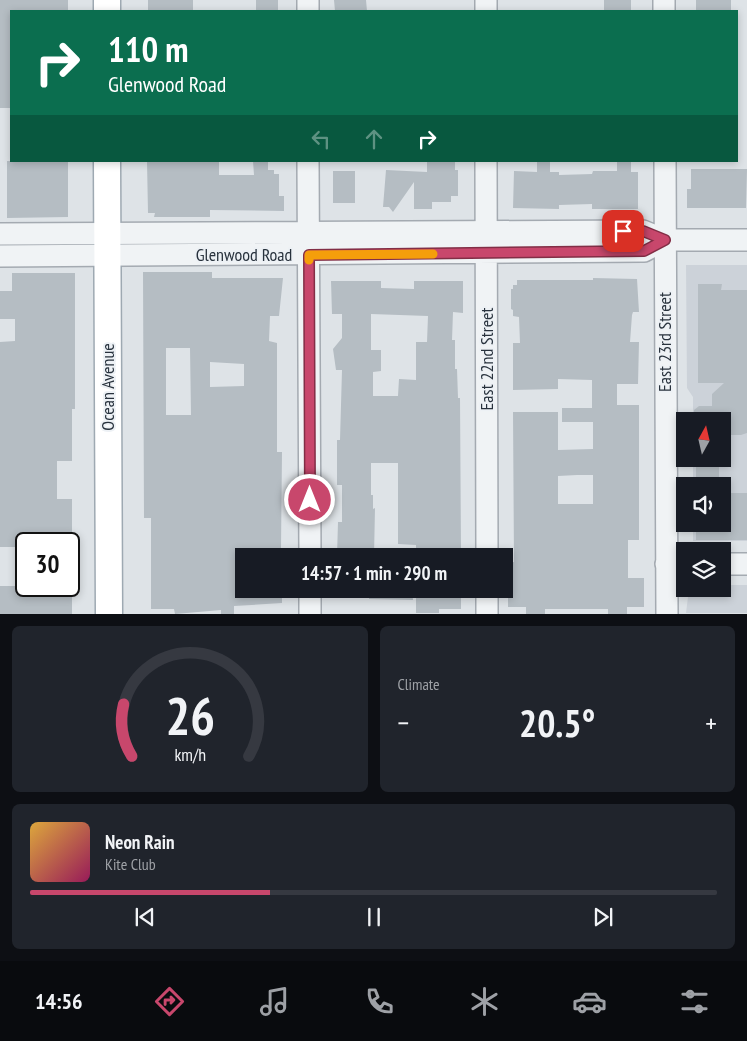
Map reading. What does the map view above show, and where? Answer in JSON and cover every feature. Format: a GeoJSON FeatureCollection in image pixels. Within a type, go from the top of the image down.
{"type":"FeatureCollection","features":[{"type":"Feature","properties":{"kind":"main road","name":"Ocean Avenue"},"geometry":{"type":"LineString","coordinates":[[107,162],[109,614]]}},
{"type":"Feature","properties":{"kind":"street"},"geometry":{"type":"LineString","coordinates":[[308,162],[310,548]]}},
{"type":"Feature","properties":{"kind":"street","name":"East 22nd Street"},"geometry":{"type":"LineString","coordinates":[[486,162],[487,548]]}},
{"type":"Feature","properties":{"kind":"street","name":"East 23rd Street"},"geometry":{"type":"LineString","coordinates":[[664,162],[676,564],[666,614]]}},
{"type":"Feature","properties":{"kind":"street","name":"Glenwood Road"},"geometry":{"type":"LineString","coordinates":[[0,256],[107,244],[309,232],[643,231],[665,240],[747,240]]}},
{"type":"Feature","properties":{"kind":"street","name":"Glenwood Road"},"geometry":{"type":"LineString","coordinates":[[0,234],[107,244],[309,255],[644,251],[665,240]]}},
{"type":"Feature","properties":{"kind":"street"},"geometry":{"type":"LineString","coordinates":[[731,564],[747,564]]}},
{"type":"Feature","properties":{"kind":"street"},"geometry":{"type":"LineString","coordinates":[[310,598],[310,614]]}},
{"type":"Feature","properties":{"kind":"street"},"geometry":{"type":"LineString","coordinates":[[487,598],[487,614]]}},
{"type":"Feature","properties":{"kind":"shaded area"},"geometry":{"type":"Polygon","coordinates":[[[686,265],[747,265],[747,541],[693,541],[693,532],[731,532],[731,477],[693,477],[693,468],[731,468],[731,412],[693,412],[693,397],[687,388],[686,265]]]}},
{"type":"Feature","properties":{"kind":"shaded area"},"geometry":{"type":"Polygon","coordinates":[[[731,585],[747,585],[747,613],[686,613],[688,597],[731,597],[731,585]]]}},
{"type":"Feature","properties":{"kind":"building"},"geometry":{"type":"Polygon","coordinates":[[[0,0],[68,0],[68,10],[10,10],[10,108],[0,108],[0,0]]]}},
{"type":"Feature","properties":{"kind":"building"},"geometry":{"type":"Polygon","coordinates":[[[148,0],[193,0],[193,10],[148,10],[148,0]]]}},
{"type":"Feature","properties":{"kind":"building"},"geometry":{"type":"Polygon","coordinates":[[[256,0],[278,0],[278,10],[256,10],[256,0]]]}},
{"type":"Feature","properties":{"kind":"building"},"geometry":{"type":"Polygon","coordinates":[[[334,0],[366,0],[367,10],[335,10],[334,0]]]}},
{"type":"Feature","properties":{"kind":"building"},"geometry":{"type":"Polygon","coordinates":[[[604,0],[631,0],[631,10],[604,10],[604,0]]]}},
{"type":"Feature","properties":{"kind":"building"},"geometry":{"type":"Polygon","coordinates":[[[696,0],[731,0],[731,10],[696,10],[696,0]]]}},
{"type":"Feature","properties":{"kind":"building"},"geometry":{"type":"Polygon","coordinates":[[[7,161],[68,162],[68,217],[7,218],[7,161]]]}},
{"type":"Feature","properties":{"kind":"building"},"geometry":{"type":"Polygon","coordinates":[[[147,162],[219,162],[219,175],[254,175],[253,162],[268,162],[268,170],[274,170],[274,174],[279,174],[279,196],[284,196],[284,211],[210,210],[210,217],[154,217],[155,213],[148,213],[147,162]]]}},
{"type":"Feature","properties":{"kind":"building"},"geometry":{"type":"Polygon","coordinates":[[[427,162],[455,162],[455,170],[458,170],[458,196],[451,196],[451,202],[432,202],[432,209],[414,209],[414,182],[393,212],[389,207],[383,207],[386,170],[427,172],[427,162]]]}},
{"type":"Feature","properties":{"kind":"building"},"geometry":{"type":"Polygon","coordinates":[[[537,162],[550,162],[550,172],[559,172],[559,175],[592,174],[593,171],[617,171],[617,162],[631,162],[631,172],[638,172],[638,209],[592,209],[592,204],[559,205],[559,209],[513,208],[514,171],[537,172],[537,162]]]}},
{"type":"Feature","properties":{"kind":"building"},"geometry":{"type":"Polygon","coordinates":[[[691,169],[747,169],[746,208],[687,208],[687,189],[691,189],[691,169]]]}},
{"type":"Feature","properties":{"kind":"building"},"geometry":{"type":"Polygon","coordinates":[[[333,171],[355,171],[355,203],[333,203],[333,171]]]}},
{"type":"Feature","properties":{"kind":"building"},"geometry":{"type":"Polygon","coordinates":[[[143,272],[212,272],[212,278],[283,278],[279,316],[270,316],[269,341],[277,343],[277,452],[282,452],[281,548],[235,548],[235,598],[282,598],[282,603],[234,606],[234,614],[221,614],[221,610],[175,614],[174,609],[151,609],[151,518],[144,518],[143,272]],[[166,348],[166,415],[191,415],[190,348],[166,348]],[[210,362],[210,387],[244,386],[244,364],[210,362]]]}},
{"type":"Feature","properties":{"kind":"building"},"geometry":{"type":"Polygon","coordinates":[[[12,273],[75,273],[75,409],[72,409],[72,461],[57,461],[57,499],[72,499],[72,532],[15,532],[15,547],[0,547],[0,342],[15,341],[15,319],[0,319],[0,291],[12,291],[12,273]]]}},
{"type":"Feature","properties":{"kind":"building"},"geometry":{"type":"Polygon","coordinates":[[[637,279],[639,312],[633,312],[632,315],[630,342],[639,342],[638,384],[617,384],[617,405],[639,405],[639,540],[628,540],[628,578],[644,578],[644,607],[627,607],[627,614],[608,614],[608,609],[545,609],[545,614],[526,614],[526,607],[508,607],[508,598],[513,598],[514,562],[513,412],[558,412],[558,450],[593,449],[593,422],[562,422],[562,408],[592,408],[592,380],[558,379],[558,389],[513,390],[513,343],[520,343],[519,317],[513,316],[513,310],[511,309],[511,289],[513,289],[513,285],[517,285],[517,280],[637,279]],[[593,475],[558,476],[558,504],[593,504],[593,475]]]}},
{"type":"Feature","properties":{"kind":"building"},"geometry":{"type":"Polygon","coordinates":[[[331,281],[381,281],[381,288],[414,289],[414,281],[463,281],[463,313],[453,312],[452,340],[455,340],[455,369],[457,369],[458,398],[460,398],[461,548],[416,548],[416,545],[398,544],[398,463],[371,463],[371,495],[373,495],[373,509],[375,508],[374,548],[337,548],[338,522],[342,522],[342,485],[337,485],[337,440],[340,440],[342,370],[336,370],[333,349],[342,338],[342,314],[332,314],[331,281]],[[371,314],[371,350],[381,350],[381,371],[373,372],[373,396],[398,396],[399,379],[416,380],[416,342],[427,342],[428,316],[371,314]]]}},
{"type":"Feature","properties":{"kind":"building"},"geometry":{"type":"Polygon","coordinates":[[[698,284],[722,284],[721,290],[747,290],[747,433],[731,435],[731,412],[694,412],[699,406],[712,406],[712,394],[724,383],[698,383],[698,284]]]}},
{"type":"Feature","properties":{"kind":"building"},"geometry":{"type":"Polygon","coordinates":[[[696,468],[719,468],[719,477],[696,477],[696,468]]]}},
{"type":"Feature","properties":{"kind":"building"},"geometry":{"type":"Polygon","coordinates":[[[731,493],[747,493],[747,540],[696,540],[696,532],[731,532],[731,493]]]}},
{"type":"Feature","properties":{"kind":"building"},"geometry":{"type":"Polygon","coordinates":[[[0,586],[15,586],[15,597],[72,597],[72,614],[0,614],[0,586]]]}},
{"type":"Feature","properties":{"kind":"building"},"geometry":{"type":"Polygon","coordinates":[[[413,598],[413,600],[369,599],[413,598]]]}},
{"type":"Feature","properties":{"kind":"building"},"geometry":{"type":"Polygon","coordinates":[[[416,598],[461,598],[461,609],[439,609],[439,613],[416,613],[416,598]]]}},
{"type":"Feature","properties":{"kind":"slow traffic"},"geometry":{"type":"LineString","coordinates":[[309,260],[309,255],[433,254]]}},
{"type":"Feature","properties":{"kind":"route"},"geometry":{"type":"LineString","coordinates":[[310,500],[309,255],[644,251],[665,240],[643,231],[623,231]]}}]}
